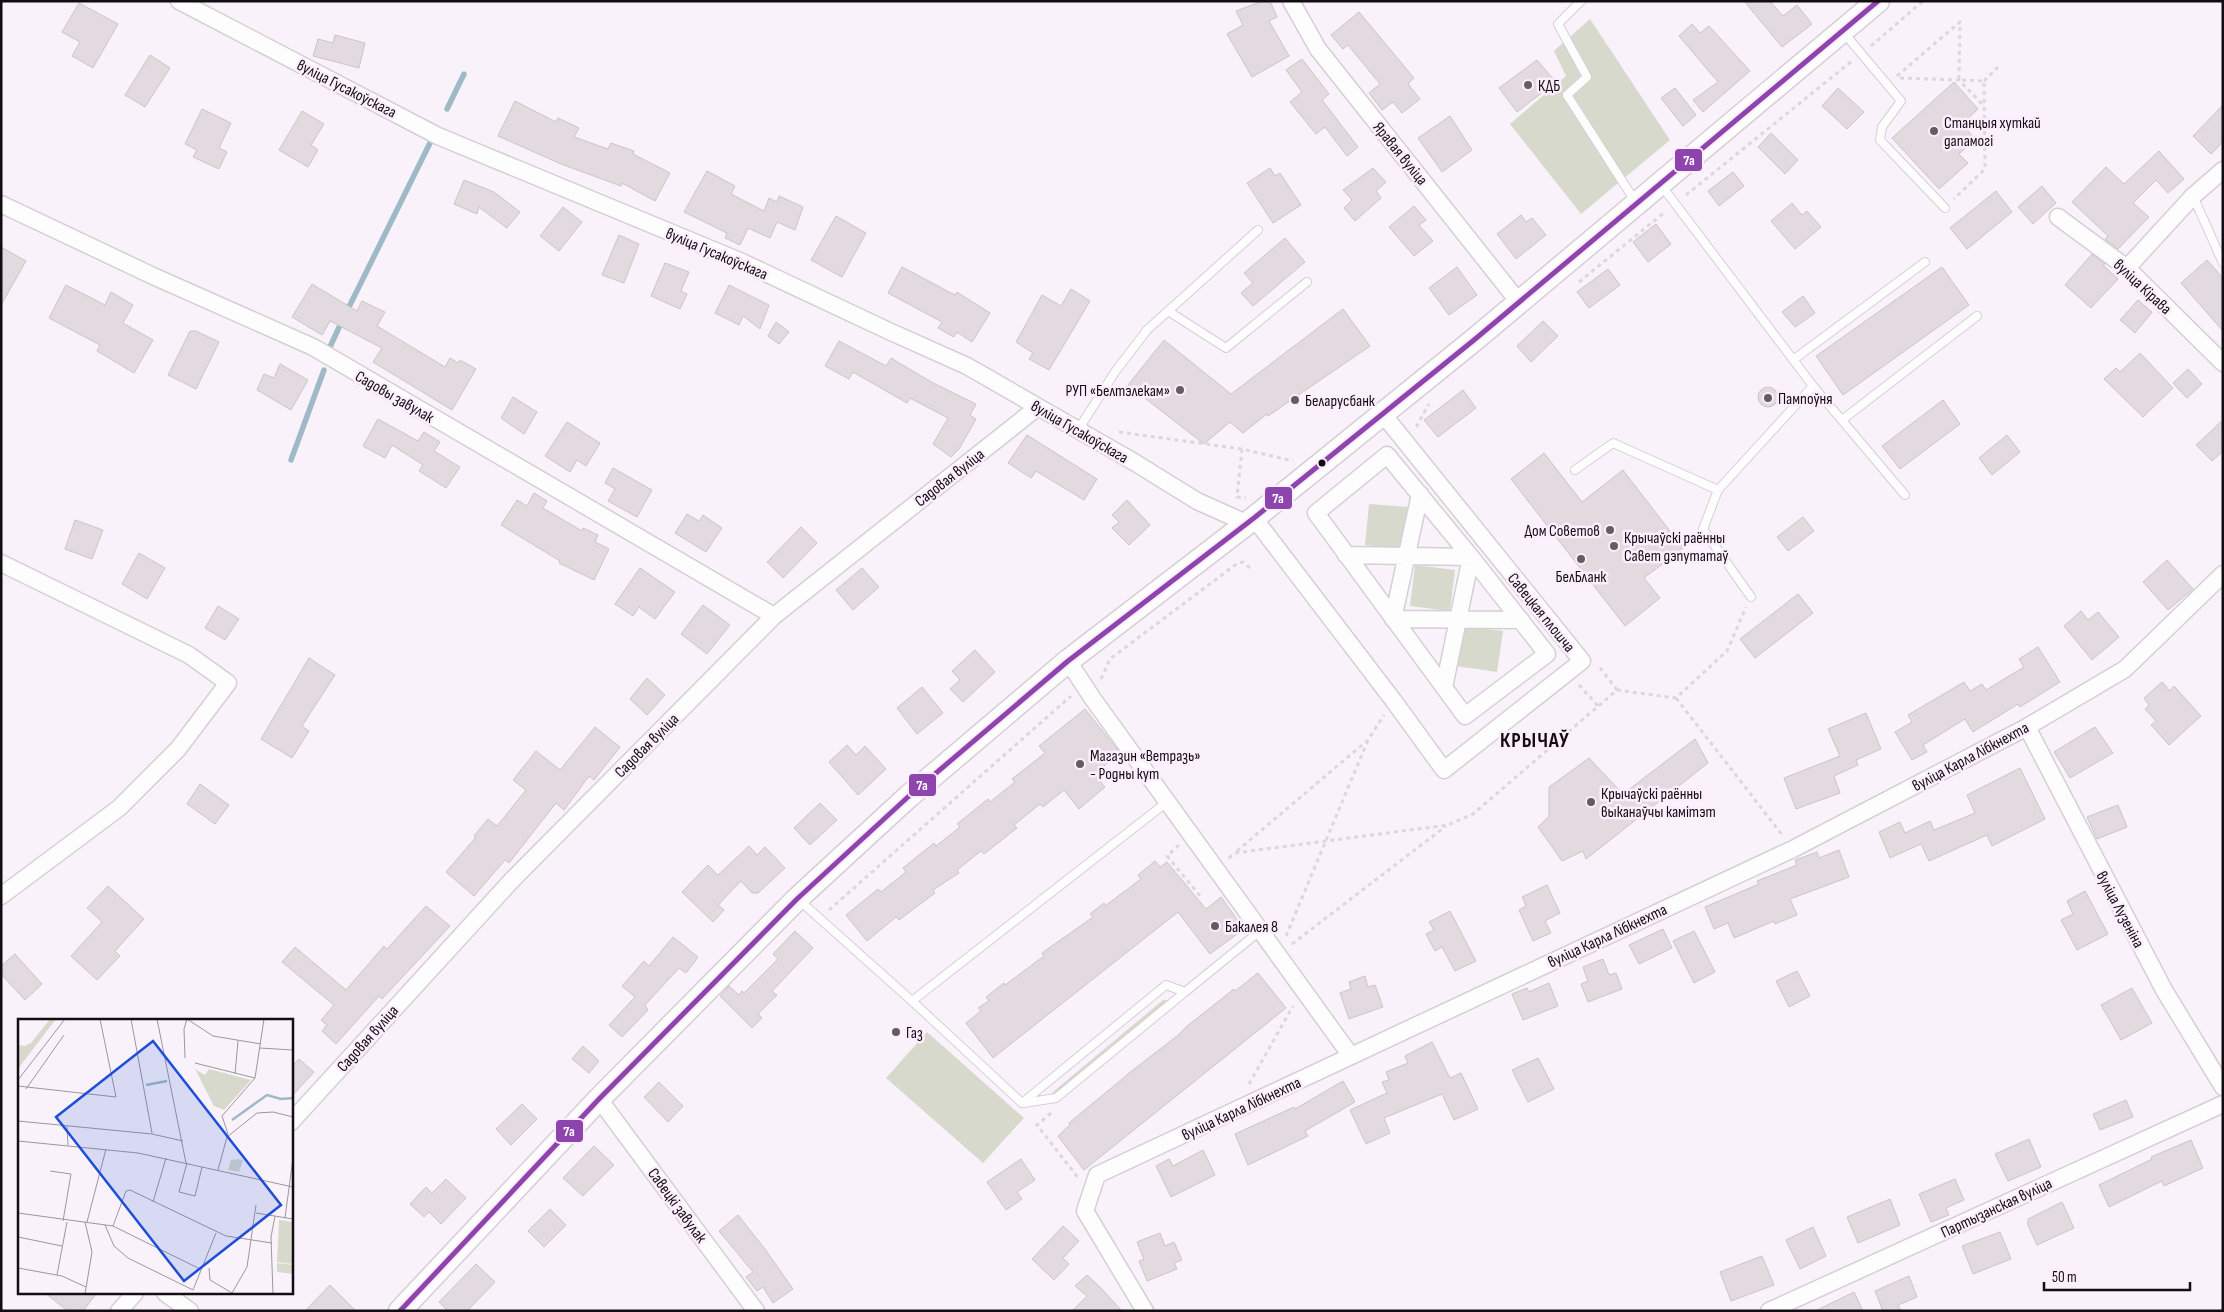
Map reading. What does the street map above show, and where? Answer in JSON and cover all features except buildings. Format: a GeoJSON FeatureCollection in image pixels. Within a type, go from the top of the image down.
{"type":"FeatureCollection","features":[{"type":"Feature","properties":{"kind":"street","name":"вуліца Гусакоўскага"},"geometry":{"type":"LineString","coordinates":[[179,1],[438,136],[742,262],[967,366],[1197,501],[1250,520]]}},
{"type":"Feature","properties":{"kind":"street","name":"Яравая вуліца"},"geometry":{"type":"LineString","coordinates":[[1291,1],[1318,49],[1518,301]]}},
{"type":"Feature","properties":{"kind":"street"},"geometry":{"type":"LineString","coordinates":[[400,1311],[599,1099],[797,899],[909,796],[1068,661],[1250,520],[1474,340],[1518,301],[1878,1]]}},
{"type":"Feature","properties":{"kind":"street"},"geometry":{"type":"LineString","coordinates":[[2127,268],[2193,196],[2223,170]]}},
{"type":"Feature","properties":{"kind":"street","name":"Садовы завулак"},"geometry":{"type":"LineString","coordinates":[[1,204],[153,276],[313,347],[774,616]]}},
{"type":"Feature","properties":{"kind":"street","name":"вуліца Кірава"},"geometry":{"type":"LineString","coordinates":[[2058,217],[2127,268],[2223,363]]}},
{"type":"Feature","properties":{"kind":"street","name":"Садовая вуліца"},"geometry":{"type":"LineString","coordinates":[[292,1121],[513,879],[774,616],[1038,407]]}},
{"type":"Feature","properties":{"kind":"street","name":"Савецкая плошча"},"geometry":{"type":"LineString","coordinates":[[1250,520],[1393,700],[1444,770],[1582,661],[1382,413]]}},
{"type":"Feature","properties":{"kind":"street"},"geometry":{"type":"LineString","coordinates":[[1387,454],[1420,494],[1547,654],[1465,716],[1316,514],[1387,454]]}},
{"type":"Feature","properties":{"kind":"street"},"geometry":{"type":"LineString","coordinates":[[1393,619],[1420,494]]}},
{"type":"Feature","properties":{"kind":"street"},"geometry":{"type":"LineString","coordinates":[[1346,555],[1471,557]]}},
{"type":"Feature","properties":{"kind":"street"},"geometry":{"type":"LineString","coordinates":[[1444,687],[1471,557]]}},
{"type":"Feature","properties":{"kind":"street"},"geometry":{"type":"LineString","coordinates":[[1,563],[189,655],[228,683],[178,749],[120,808],[1,896]]}},
{"type":"Feature","properties":{"kind":"street","name":"вуліца Карла Лібкнехта"},"geometry":{"type":"LineString","coordinates":[[1145,1311],[1085,1211],[1097,1175],[1793,848],[2027,727],[2125,668],[2223,574]]}},
{"type":"Feature","properties":{"kind":"street"},"geometry":{"type":"LineString","coordinates":[[1393,619],[1521,620]]}},
{"type":"Feature","properties":{"kind":"street"},"geometry":{"type":"LineString","coordinates":[[1068,661],[1092,699],[1351,1056]]}},
{"type":"Feature","properties":{"kind":"street","name":"вуліца Лузеніна"},"geometry":{"type":"LineString","coordinates":[[2027,727],[2164,990],[2223,1087]]}},
{"type":"Feature","properties":{"kind":"street","name":"Савецкі завулак"},"geometry":{"type":"LineString","coordinates":[[599,1099],[756,1311]]}},
{"type":"Feature","properties":{"kind":"street","name":"Партызанская вуліца"},"geometry":{"type":"LineString","coordinates":[[1769,1311],[2223,1104]]}},
{"type":"Feature","properties":{"kind":"street"},"geometry":{"type":"LineString","coordinates":[[119,1311],[134,1294]]}},
{"type":"Feature","properties":{"kind":"street"},"geometry":{"type":"LineString","coordinates":[[165,1294],[190,1311]]}},
{"type":"Feature","properties":{"kind":"lane"},"geometry":{"type":"LineString","coordinates":[[1581,1],[1558,24],[1587,78],[1567,95],[1636,203]]}},
{"type":"Feature","properties":{"kind":"lane"},"geometry":{"type":"LineString","coordinates":[[1842,31],[1901,101],[1882,128],[1880,140],[1945,208]]}},
{"type":"Feature","properties":{"kind":"lane"},"geometry":{"type":"LineString","coordinates":[[1660,183],[1812,386],[1906,495]]}},
{"type":"Feature","properties":{"kind":"lane"},"geometry":{"type":"LineString","coordinates":[[2193,196],[2223,263]]}},
{"type":"Feature","properties":{"kind":"lane"},"geometry":{"type":"LineString","coordinates":[[1078,430],[1115,372],[1147,330],[1258,230]]}},
{"type":"Feature","properties":{"kind":"lane"},"geometry":{"type":"LineString","coordinates":[[1793,360],[1925,262]]}},
{"type":"Feature","properties":{"kind":"lane"},"geometry":{"type":"LineString","coordinates":[[1168,311],[1226,348],[1307,282]]}},
{"type":"Feature","properties":{"kind":"lane"},"geometry":{"type":"LineString","coordinates":[[1842,420],[1977,316]]}},
{"type":"Feature","properties":{"kind":"lane"},"geometry":{"type":"LineString","coordinates":[[1751,596],[1703,529],[1718,490],[1812,386]]}},
{"type":"Feature","properties":{"kind":"lane"},"geometry":{"type":"LineString","coordinates":[[1575,470],[1613,443],[1718,490]]}},
{"type":"Feature","properties":{"kind":"lane"},"geometry":{"type":"LineString","coordinates":[[912,1001],[1167,802]]}},
{"type":"Feature","properties":{"kind":"lane"},"geometry":{"type":"LineString","coordinates":[[797,899],[912,1001],[1022,1103]]}},
{"type":"Feature","properties":{"kind":"lane"},"geometry":{"type":"LineString","coordinates":[[1022,1103],[1056,1098],[1260,932]]}},
{"type":"Feature","properties":{"kind":"lane"},"geometry":{"type":"LineString","coordinates":[[1022,1103],[1166,985],[1185,992]]}},
{"type":"Feature","properties":{"kind":"path"},"geometry":{"type":"LineString","coordinates":[[1578,283],[1924,1]]}},
{"type":"Feature","properties":{"kind":"path"},"geometry":{"type":"LineString","coordinates":[[1984,81],[1959,80],[1913,79],[1895,78],[1960,22],[1959,80],[1984,106]]}},
{"type":"Feature","properties":{"kind":"path"},"geometry":{"type":"LineString","coordinates":[[1945,208],[1985,169],[1984,81],[1998,67]]}},
{"type":"Feature","properties":{"kind":"path"},"geometry":{"type":"LineString","coordinates":[[1423,433],[1417,425],[1431,401]]}},
{"type":"Feature","properties":{"kind":"path"},"geometry":{"type":"LineString","coordinates":[[1118,432],[1242,449],[1301,464]]}},
{"type":"Feature","properties":{"kind":"path"},"geometry":{"type":"LineString","coordinates":[[819,919],[1072,695],[1092,699],[1110,659],[1235,565],[1243,562],[1250,568]]}},
{"type":"Feature","properties":{"kind":"path"},"geometry":{"type":"LineString","coordinates":[[1676,698],[1727,652],[1751,596]]}},
{"type":"Feature","properties":{"kind":"path"},"geometry":{"type":"LineString","coordinates":[[1593,658],[1617,690],[1676,698],[1793,848]]}},
{"type":"Feature","properties":{"kind":"path"},"geometry":{"type":"LineString","coordinates":[[1278,956],[1448,825],[1473,814],[1617,690]]}},
{"type":"Feature","properties":{"kind":"path"},"geometry":{"type":"LineString","coordinates":[[1278,956],[1368,740],[1393,700]]}},
{"type":"Feature","properties":{"kind":"path"},"geometry":{"type":"LineString","coordinates":[[1215,868],[1368,740]]}},
{"type":"Feature","properties":{"kind":"path"},"geometry":{"type":"LineString","coordinates":[[1235,853],[1448,825]]}},
{"type":"Feature","properties":{"kind":"path"},"geometry":{"type":"LineString","coordinates":[[1191,835],[1167,856],[1201,897]]}},
{"type":"Feature","properties":{"kind":"path"},"geometry":{"type":"LineString","coordinates":[[1234,1110],[1296,1001]]}},
{"type":"Feature","properties":{"kind":"path"},"geometry":{"type":"LineString","coordinates":[[1037,1125],[1090,1194]]}},
{"type":"Feature","properties":{"kind":"shaded area"},"geometry":{"type":"Polygon","coordinates":[[[1590,19],[1670,140],[1581,214],[1510,124],[1566,76],[1554,51],[1590,19]]]}},
{"type":"Feature","properties":{"kind":"shaded area"},"geometry":{"type":"Polygon","coordinates":[[[1369,504],[1409,507],[1405,549],[1365,545],[1369,504]]]}},
{"type":"Feature","properties":{"kind":"shaded area"},"geometry":{"type":"Polygon","coordinates":[[[1415,565],[1455,570],[1450,611],[1410,606],[1415,565]]]}},
{"type":"Feature","properties":{"kind":"shaded area"},"geometry":{"type":"Polygon","coordinates":[[[1462,626],[1503,631],[1497,672],[1456,666],[1462,626]]]}},
{"type":"Feature","properties":{"kind":"shaded area"},"geometry":{"type":"Polygon","coordinates":[[[1163,1000],[1167,1000],[1166,1003],[1053,1095],[1054,1091],[1163,1000]]]}},
{"type":"Feature","properties":{"kind":"shaded area"},"geometry":{"type":"Polygon","coordinates":[[[927,1032],[1024,1118],[983,1163],[886,1078],[927,1032]]]}},
{"type":"Feature","properties":{"kind":"waterway"},"geometry":{"type":"LineString","coordinates":[[447,109],[464,74]]}},
{"type":"Feature","properties":{"kind":"waterway"},"geometry":{"type":"LineString","coordinates":[[346,313],[430,143]]}},
{"type":"Feature","properties":{"kind":"waterway"},"geometry":{"type":"LineString","coordinates":[[329,349],[342,321]]}},
{"type":"Feature","properties":{"kind":"waterway"},"geometry":{"type":"LineString","coordinates":[[291,460],[324,370]]}},
{"type":"Feature","properties":{"kind":"transit line","name":"7а"},"geometry":{"type":"LineString","coordinates":[[400,1311],[599,1099],[797,899],[909,796],[1068,661],[1254,518],[1474,340],[1878,1]]}},
{"type":"Feature","properties":{"kind":"place","name":"КДБ"},"geometry":{"type":"Point","coordinates":[1528,85]}},
{"type":"Feature","properties":{"kind":"place","name":"Станцыя хуткай дапамогі"},"geometry":{"type":"Point","coordinates":[1934,131]}},
{"type":"Feature","properties":{"kind":"place","name":"РУП «Белтэлекам»"},"geometry":{"type":"Point","coordinates":[1180,390]}},
{"type":"Feature","properties":{"kind":"place","name":"Пампоўня"},"geometry":{"type":"Point","coordinates":[1768,398]}},
{"type":"Feature","properties":{"kind":"place","name":"Беларусбанк"},"geometry":{"type":"Point","coordinates":[1295,400]}},
{"type":"Feature","properties":{"kind":"place","name":"Дом Советов"},"geometry":{"type":"Point","coordinates":[1610,530]}},
{"type":"Feature","properties":{"kind":"place","name":"Крычаўскі раённы Савет дэпутатаў"},"geometry":{"type":"Point","coordinates":[1614,546]}},
{"type":"Feature","properties":{"kind":"place","name":"БелБланк"},"geometry":{"type":"Point","coordinates":[1581,559]}},
{"type":"Feature","properties":{"kind":"place","name":"Магазин «Ветразь» - Родны кут"},"geometry":{"type":"Point","coordinates":[1080,764]}},
{"type":"Feature","properties":{"kind":"place","name":"Крычаўскі раённы выканаўчы камітэт"},"geometry":{"type":"Point","coordinates":[1591,802]}},
{"type":"Feature","properties":{"kind":"place","name":"Бакалея 8"},"geometry":{"type":"Point","coordinates":[1215,926]}},
{"type":"Feature","properties":{"kind":"place","name":"Газ"},"geometry":{"type":"Point","coordinates":[896,1032]}},
{"type":"Feature","properties":{"kind":"district","name":"КРЫЧАЎ"},"geometry":{"type":"Point","coordinates":[1535,740]}}]}
